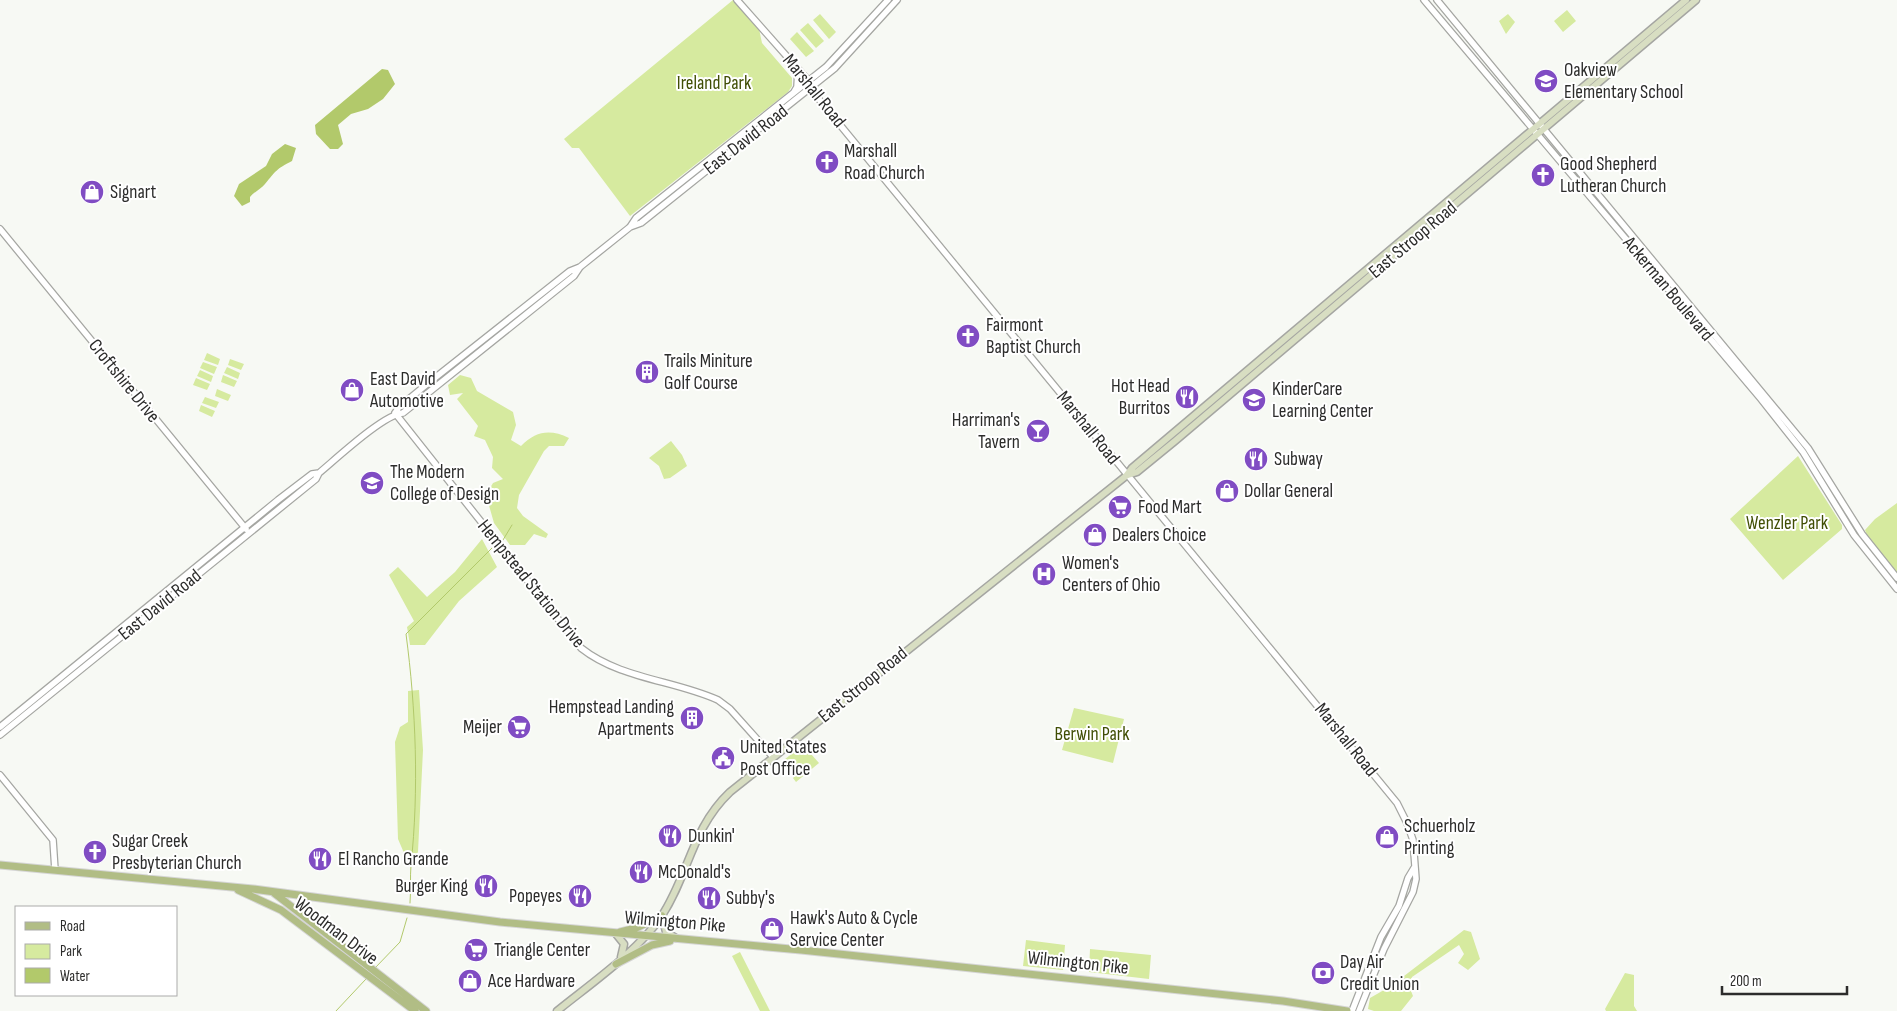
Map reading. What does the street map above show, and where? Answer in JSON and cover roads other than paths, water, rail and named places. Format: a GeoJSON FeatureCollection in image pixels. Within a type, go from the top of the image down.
{"type":"FeatureCollection","features":[{"type":"Feature","properties":{"kind":"main road","name":"East Stroop Road"},"geometry":{"type":"LineString","coordinates":[[557,1011],[616,964],[662,916],[707,818],[726,796],[1126,476],[1137,472],[1175,441],[1686,0]]}},
{"type":"Feature","properties":{"kind":"main road","name":"East Stroop Road"},"geometry":{"type":"LineString","coordinates":[[1539,128],[1696,0]]}},
{"type":"Feature","properties":{"kind":"main road","name":"Wilmington Pike"},"geometry":{"type":"LineString","coordinates":[[0,865],[231,887],[450,916],[616,934],[801,950],[1214,994],[1330,1007],[1347,1011]]}},
{"type":"Feature","properties":{"kind":"main road","name":"Woodman Drive"},"geometry":{"type":"LineString","coordinates":[[231,887],[282,911],[325,943],[426,1011]]}},
{"type":"Feature","properties":{"kind":"main road","name":"Woodman Drive"},"geometry":{"type":"LineString","coordinates":[[273,892],[330,936],[415,1011]]}},
{"type":"Feature","properties":{"kind":"main road"},"geometry":{"type":"LineString","coordinates":[[282,911],[287,904]]}},
{"type":"Feature","properties":{"kind":"main road"},"geometry":{"type":"LineString","coordinates":[[621,958],[624,944],[616,934],[636,928],[662,916],[666,932],[677,939]]}},
{"type":"Feature","properties":{"kind":"main road"},"geometry":{"type":"LineString","coordinates":[[325,943],[330,936]]}},
{"type":"Feature","properties":{"kind":"main road"},"geometry":{"type":"LineString","coordinates":[[616,964],[652,945],[677,939]]}},
{"type":"Feature","properties":{"kind":"street","name":"Marshall Road"},"geometry":{"type":"LineString","coordinates":[[737,0],[808,82],[1126,476],[1397,803],[1407,822],[1413,840],[1416,879],[1413,892],[1384,949],[1359,1011]]}},
{"type":"Feature","properties":{"kind":"street","name":"East David Road"},"geometry":{"type":"LineString","coordinates":[[0,727],[246,530],[316,479],[319,473],[395,414],[403,413],[574,276],[580,267],[630,227],[636,218],[808,82],[846,48],[888,0]]}},
{"type":"Feature","properties":{"kind":"street","name":"East David Road"},"geometry":{"type":"LineString","coordinates":[[630,227],[641,223],[811,88],[843,60],[897,0]]}},
{"type":"Feature","properties":{"kind":"street","name":"Ackerman Boulevard"},"geometry":{"type":"LineString","coordinates":[[1424,0],[1474,59],[1539,128],[1808,448],[1860,530],[1897,578]]}},
{"type":"Feature","properties":{"kind":"street","name":"Ackerman Boulevard"},"geometry":{"type":"LineString","coordinates":[[1438,0],[1539,128],[1793,440],[1857,538],[1897,589]]}},
{"type":"Feature","properties":{"kind":"street"},"geometry":{"type":"LineString","coordinates":[[1450,31],[1458,24]]}},
{"type":"Feature","properties":{"kind":"street"},"geometry":{"type":"LineString","coordinates":[[1474,59],[1481,53]]}},
{"type":"Feature","properties":{"kind":"street"},"geometry":{"type":"LineString","coordinates":[[793,94],[797,87],[798,70]]}},
{"type":"Feature","properties":{"kind":"street","name":"Croftshire Drive"},"geometry":{"type":"LineString","coordinates":[[0,229],[246,530]]}},
{"type":"Feature","properties":{"kind":"street","name":"Hempstead Station Drive"},"geometry":{"type":"LineString","coordinates":[[395,414],[581,648],[598,660],[615,668],[718,700],[730,709],[773,757]]}},
{"type":"Feature","properties":{"kind":"street","name":"East David Road"},"geometry":{"type":"LineString","coordinates":[[0,736],[246,530]]}},
{"type":"Feature","properties":{"kind":"street"},"geometry":{"type":"LineString","coordinates":[[0,775],[50,836],[55,847],[55,870]]}},
{"type":"Feature","properties":{"kind":"street","name":"Marshall Road"},"geometry":{"type":"LineString","coordinates":[[1352,1011],[1381,937],[1398,906],[1408,878],[1414,868]]}},
{"type":"Feature","properties":{"kind":"water"},"geometry":{"type":"Polygon","coordinates":[[[382,69],[388,70],[395,84],[383,99],[368,109],[351,114],[338,125],[343,144],[338,149],[330,149],[316,134],[315,125],[382,69]]]}},
{"type":"Feature","properties":{"kind":"water"},"geometry":{"type":"Polygon","coordinates":[[[285,144],[296,148],[292,161],[277,171],[250,197],[250,202],[242,206],[234,196],[239,184],[266,166],[272,154],[285,144]]]}},
{"type":"Feature","properties":{"kind":"waterway"},"geometry":{"type":"LineString","coordinates":[[503,540],[512,525]]}},
{"type":"Feature","properties":{"kind":"waterway"},"geometry":{"type":"LineString","coordinates":[[410,903],[416,779],[414,720],[406,634],[493,547]]}},
{"type":"Feature","properties":{"kind":"waterway"},"geometry":{"type":"LineString","coordinates":[[375,968],[400,942],[407,918]]}},
{"type":"Feature","properties":{"kind":"waterway"},"geometry":{"type":"LineString","coordinates":[[336,1011],[366,979]]}},
{"type":"Feature","properties":{"kind":"place","name":"Oakview Elementary School"},"geometry":{"type":"Point","coordinates":[1546,81]}},
{"type":"Feature","properties":{"kind":"place","name":"Marshall Road Church"},"geometry":{"type":"Point","coordinates":[827,162]}},
{"type":"Feature","properties":{"kind":"place","name":"Good Shepherd Lutheran Church"},"geometry":{"type":"Point","coordinates":[1543,175]}},
{"type":"Feature","properties":{"kind":"place","name":"Signart"},"geometry":{"type":"Point","coordinates":[92,192]}},
{"type":"Feature","properties":{"kind":"place","name":"Fairmont Baptist Church"},"geometry":{"type":"Point","coordinates":[968,336]}},
{"type":"Feature","properties":{"kind":"place","name":"Trails Miniture Golf Course"},"geometry":{"type":"Point","coordinates":[647,372]}},
{"type":"Feature","properties":{"kind":"place","name":"East David Automotive"},"geometry":{"type":"Point","coordinates":[352,390]}},
{"type":"Feature","properties":{"kind":"place","name":"Hot Head Burritos"},"geometry":{"type":"Point","coordinates":[1187,397]}},
{"type":"Feature","properties":{"kind":"place","name":"KinderCare Learning Center"},"geometry":{"type":"Point","coordinates":[1254,400]}},
{"type":"Feature","properties":{"kind":"place","name":"Harriman's Tavern"},"geometry":{"type":"Point","coordinates":[1038,431]}},
{"type":"Feature","properties":{"kind":"place","name":"Subway"},"geometry":{"type":"Point","coordinates":[1256,459]}},
{"type":"Feature","properties":{"kind":"place","name":"The Modern College of Design"},"geometry":{"type":"Point","coordinates":[372,483]}},
{"type":"Feature","properties":{"kind":"place","name":"Dollar General"},"geometry":{"type":"Point","coordinates":[1227,491]}},
{"type":"Feature","properties":{"kind":"place","name":"Food Mart"},"geometry":{"type":"Point","coordinates":[1120,507]}},
{"type":"Feature","properties":{"kind":"place","name":"Dealers Choice"},"geometry":{"type":"Point","coordinates":[1095,535]}},
{"type":"Feature","properties":{"kind":"place","name":"Women's Centers of Ohio"},"geometry":{"type":"Point","coordinates":[1044,574]}},
{"type":"Feature","properties":{"kind":"place","name":"Hempstead Landing Apartments"},"geometry":{"type":"Point","coordinates":[692,718]}},
{"type":"Feature","properties":{"kind":"place","name":"Meijer"},"geometry":{"type":"Point","coordinates":[519,727]}},
{"type":"Feature","properties":{"kind":"place","name":"United States Post Office"},"geometry":{"type":"Point","coordinates":[723,758]}},
{"type":"Feature","properties":{"kind":"place","name":"Dunkin'"},"geometry":{"type":"Point","coordinates":[670,836]}},
{"type":"Feature","properties":{"kind":"place","name":"Schuerholz Printing"},"geometry":{"type":"Point","coordinates":[1387,837]}},
{"type":"Feature","properties":{"kind":"place","name":"Sugar Creek Presbyterian Church"},"geometry":{"type":"Point","coordinates":[95,852]}},
{"type":"Feature","properties":{"kind":"place","name":"El Rancho Grande"},"geometry":{"type":"Point","coordinates":[320,859]}},
{"type":"Feature","properties":{"kind":"place","name":"McDonald's"},"geometry":{"type":"Point","coordinates":[641,872]}},
{"type":"Feature","properties":{"kind":"place","name":"Burger King"},"geometry":{"type":"Point","coordinates":[486,886]}},
{"type":"Feature","properties":{"kind":"place","name":"Popeyes"},"geometry":{"type":"Point","coordinates":[580,896]}},
{"type":"Feature","properties":{"kind":"place","name":"Subby's"},"geometry":{"type":"Point","coordinates":[709,898]}},
{"type":"Feature","properties":{"kind":"place","name":"Hawk's Auto & Cycle Service Center"},"geometry":{"type":"Point","coordinates":[772,929]}},
{"type":"Feature","properties":{"kind":"place","name":"Triangle Center"},"geometry":{"type":"Point","coordinates":[476,950]}},
{"type":"Feature","properties":{"kind":"place","name":"Day Air Credit Union"},"geometry":{"type":"Point","coordinates":[1323,973]}},
{"type":"Feature","properties":{"kind":"place","name":"Ace Hardware"},"geometry":{"type":"Point","coordinates":[470,981]}},
{"type":"Feature","properties":{"kind":"park label","name":"Ireland Park"},"geometry":{"type":"Point","coordinates":[714,83]}},
{"type":"Feature","properties":{"kind":"park label","name":"Wenzler Park"},"geometry":{"type":"Point","coordinates":[1787,523]}},
{"type":"Feature","properties":{"kind":"park label","name":"Berwin Park"},"geometry":{"type":"Point","coordinates":[1092,734]}}]}
